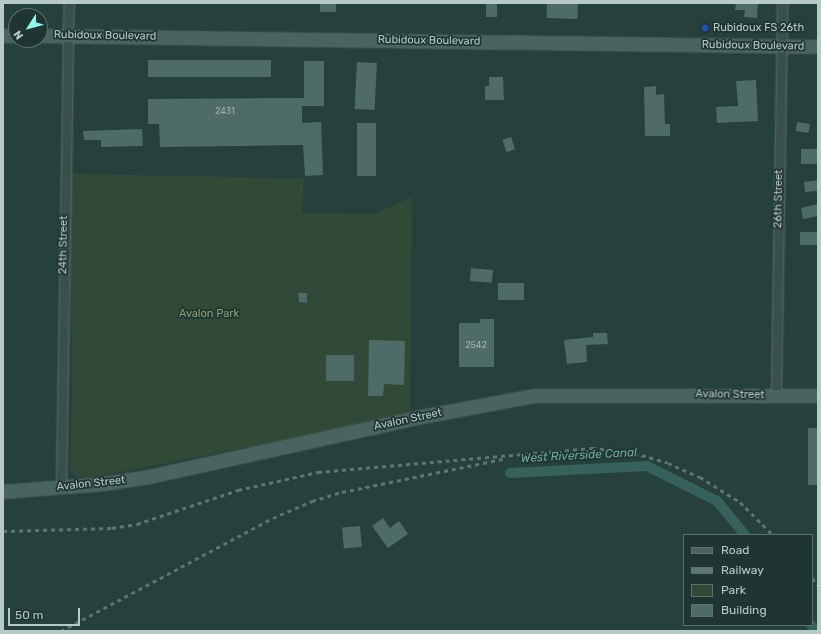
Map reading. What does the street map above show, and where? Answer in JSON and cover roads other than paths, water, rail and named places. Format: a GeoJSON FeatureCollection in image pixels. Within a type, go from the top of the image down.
{"type":"FeatureCollection","features":[{"type":"Feature","properties":{"kind":"street","name":"24th Street"},"geometry":{"type":"LineString","coordinates":[[61,488],[69,3]]}},
{"type":"Feature","properties":{"kind":"street","name":"26th Street"},"geometry":{"type":"LineString","coordinates":[[776,395],[782,3]]}},
{"type":"Feature","properties":{"kind":"street","name":"Rubidoux Boulevard"},"geometry":{"type":"LineString","coordinates":[[48,36],[818,47]]}},
{"type":"Feature","properties":{"kind":"street","name":"Avalon Street"},"geometry":{"type":"LineString","coordinates":[[3,492],[61,488],[149,477],[422,417],[534,396],[818,396]]}},
{"type":"Feature","properties":{"kind":"waterway","name":"West Riverside Canal"},"geometry":{"type":"LineString","coordinates":[[510,473],[647,466],[717,501],[744,534]]}},
{"type":"Feature","properties":{"kind":"waterway","name":"West Riverside Canal"},"geometry":{"type":"LineString","coordinates":[[812,626],[816,631]]}},
{"type":"Feature","properties":{"kind":"railway"},"geometry":{"type":"LineString","coordinates":[[3,531],[112,528],[137,524],[238,490],[318,472],[592,448],[634,453],[668,463],[700,477],[740,502],[772,534]]}},
{"type":"Feature","properties":{"kind":"railway"},"geometry":{"type":"LineString","coordinates":[[61,631],[273,518],[312,501],[342,492],[503,459]]}},
{"type":"Feature","properties":{"kind":"railway"},"geometry":{"type":"LineString","coordinates":[[813,579],[818,585]]}},
{"type":"Feature","properties":{"kind":"place","name":"Rubidoux FS 26th"},"geometry":{"type":"Point","coordinates":[705,28]}},
{"type":"Feature","properties":{"kind":"park label","name":"Avalon Park"},"geometry":{"type":"Point","coordinates":[209,314]}}]}
